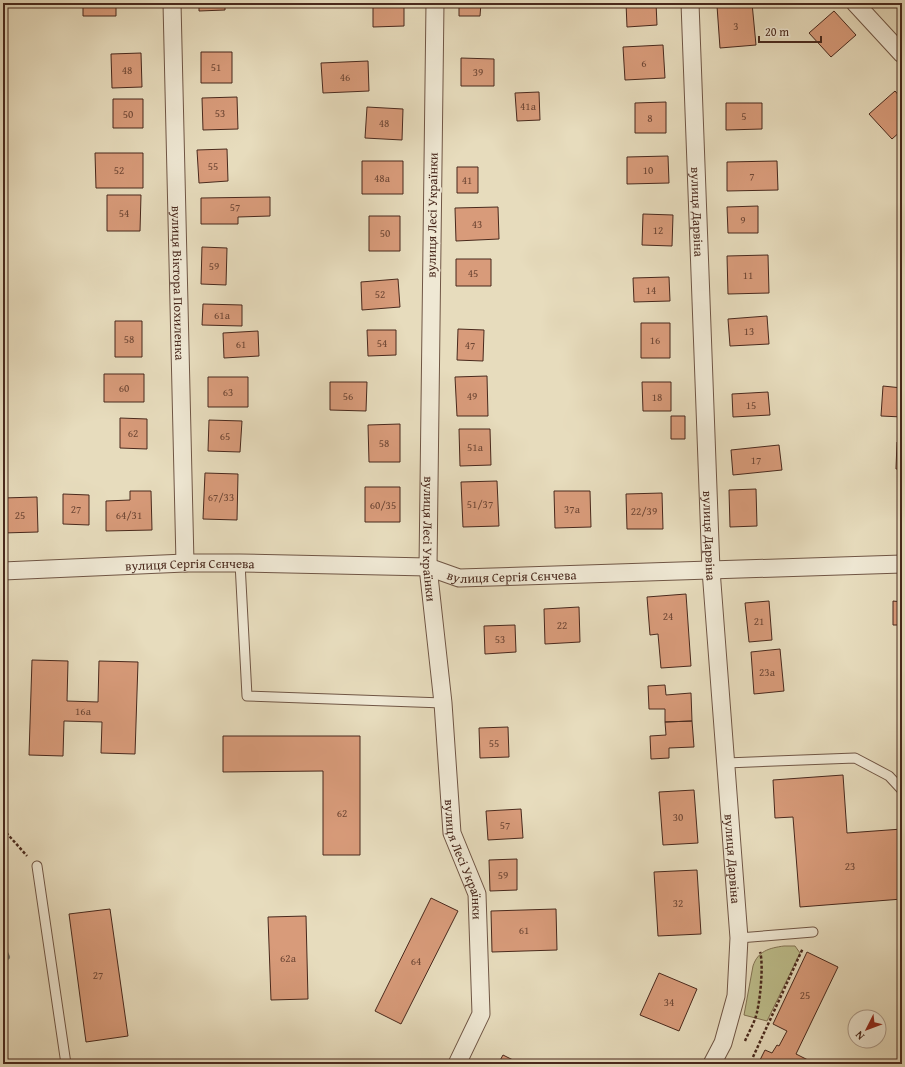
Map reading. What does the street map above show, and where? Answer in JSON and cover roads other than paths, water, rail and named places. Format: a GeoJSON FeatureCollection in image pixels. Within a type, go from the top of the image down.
{"type":"FeatureCollection","features":[{"type":"Feature","properties":{"kind":"street","name":"вулиця Віктора Похиленка"},"geometry":{"type":"LineString","coordinates":[[172,3],[185,562]]}},
{"type":"Feature","properties":{"kind":"street","name":"вулиця Лесі Українки"},"geometry":{"type":"LineString","coordinates":[[435,3],[428,567],[443,703],[452,833],[477,894],[481,1014],[457,1064]]}},
{"type":"Feature","properties":{"kind":"street","name":"вулиця Дарвіна"},"geometry":{"type":"LineString","coordinates":[[690,3],[711,570],[739,938],[736,996],[723,1043],[712,1064]]}},
{"type":"Feature","properties":{"kind":"street"},"geometry":{"type":"LineString","coordinates":[[855,3],[902,54]]}},
{"type":"Feature","properties":{"kind":"street","name":"вулиця Сергія Сєнчева"},"geometry":{"type":"LineString","coordinates":[[3,571],[185,562],[240,562],[428,567],[459,578],[902,564]]}},
{"type":"Feature","properties":{"kind":"lane"},"geometry":{"type":"LineString","coordinates":[[240,562],[247,696],[443,703]]}},
{"type":"Feature","properties":{"kind":"lane"},"geometry":{"type":"LineString","coordinates":[[726,763],[855,758],[889,776],[902,790]]}},
{"type":"Feature","properties":{"kind":"lane"},"geometry":{"type":"LineString","coordinates":[[37,866],[66,1064]]}},
{"type":"Feature","properties":{"kind":"lane"},"geometry":{"type":"LineString","coordinates":[[739,938],[811,932]]}},
{"type":"Feature","properties":{"kind":"waterway"},"geometry":{"type":"LineString","coordinates":[[3,948],[7,957]]}}]}
